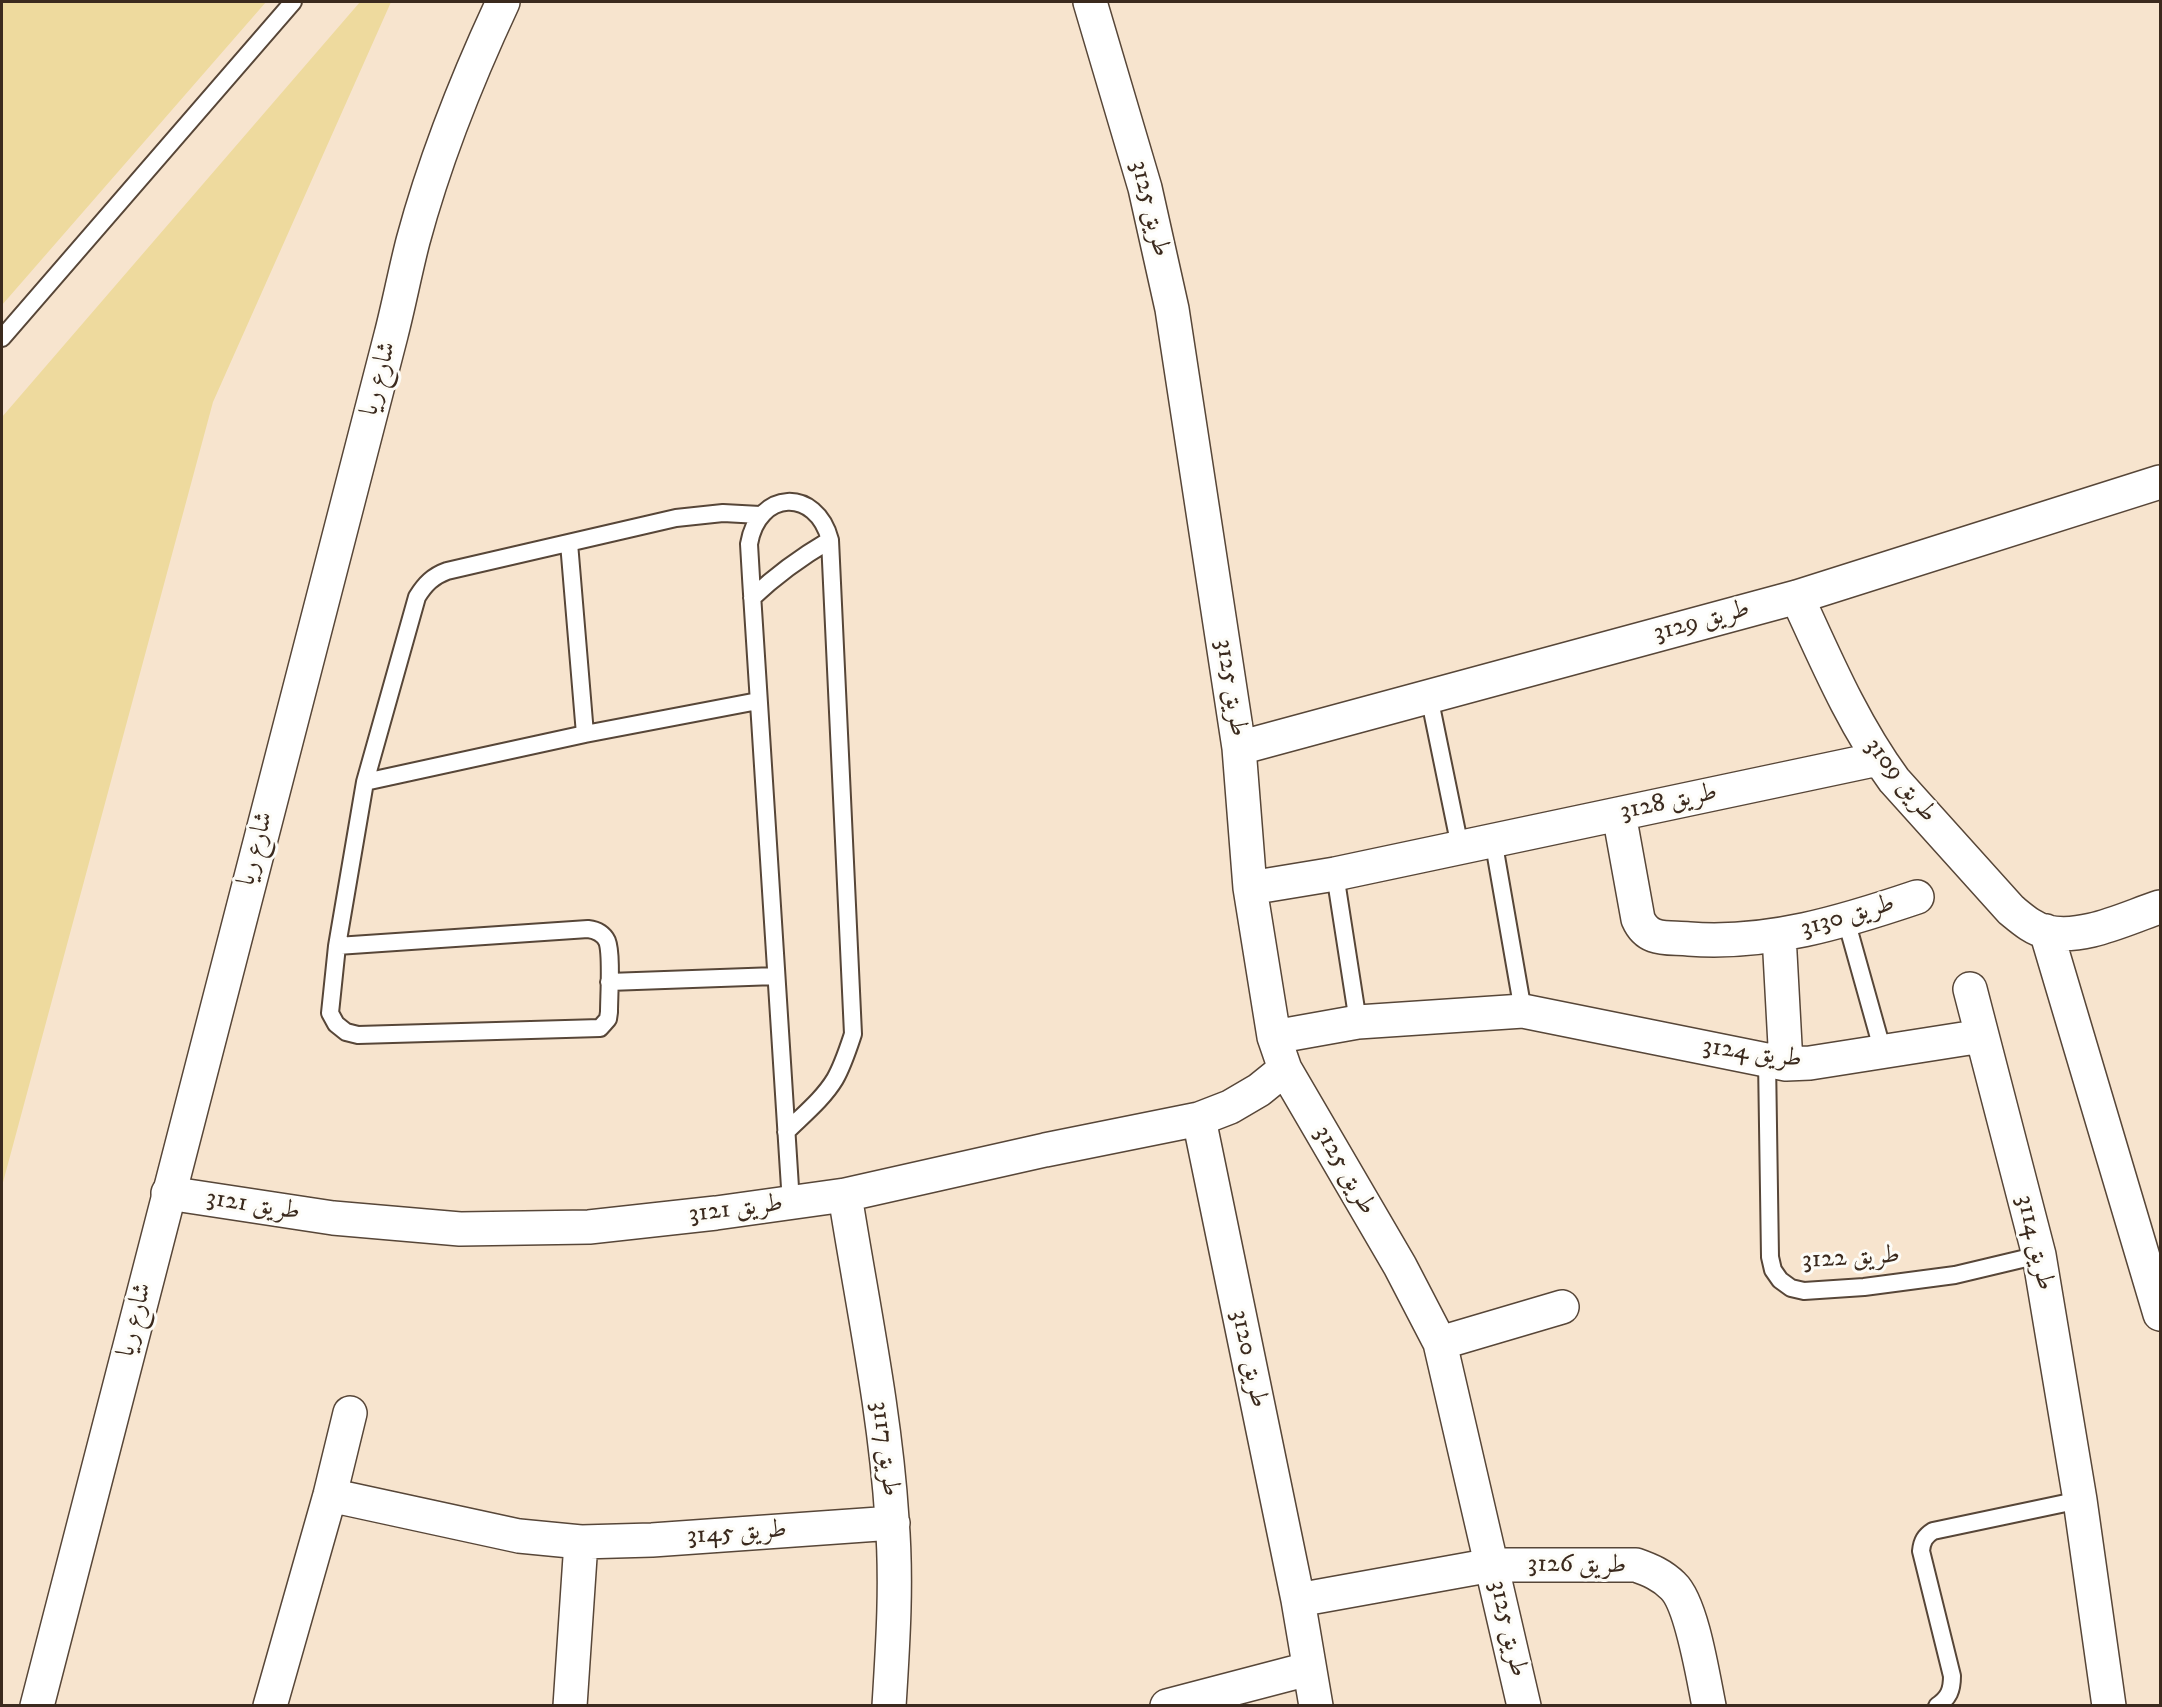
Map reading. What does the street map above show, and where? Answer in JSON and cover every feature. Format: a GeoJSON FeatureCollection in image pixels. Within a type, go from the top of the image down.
{"type":"FeatureCollection","features":[{"type":"Feature","properties":{"kind":"street","name":"شارع ريا"},"geometry":{"type":"LineString","coordinates":[[37,1706],[391,335],[413,241],[450,128],[477,57],[503,2]]}},
{"type":"Feature","properties":{"kind":"street","name":"طريق 3125"},"geometry":{"type":"LineString","coordinates":[[1090,2],[1145,188],[1172,309],[1239,748],[1250,888],[1274,1037],[1285,1069],[1400,1266],[1440,1343],[1524,1706]]}},
{"type":"Feature","properties":{"kind":"street","name":"طريق 3129"},"geometry":{"type":"LineString","coordinates":[[1239,748],[1797,597],[2160,482]]}},
{"type":"Feature","properties":{"kind":"street","name":"طريق 3109"},"geometry":{"type":"LineString","coordinates":[[1797,597],[1850,711],[1878,759],[1894,780],[2011,910],[2027,923],[2046,931],[2066,934],[2085,931],[2160,907]]}},
{"type":"Feature","properties":{"kind":"street","name":"طريق 3128"},"geometry":{"type":"LineString","coordinates":[[1250,888],[1335,874],[1878,759]]}},
{"type":"Feature","properties":{"kind":"street","name":"طريق 3130"},"geometry":{"type":"LineString","coordinates":[[1619,814],[1638,919],[1644,931],[1656,937],[1698,940],[1779,935],[1846,920],[1917,897]]}},
{"type":"Feature","properties":{"kind":"street"},"geometry":{"type":"LineString","coordinates":[[2046,931],[2160,1314]]}},
{"type":"Feature","properties":{"kind":"street","name":"طريق 3130"},"geometry":{"type":"LineString","coordinates":[[1777,1062],[1779,935]]}},
{"type":"Feature","properties":{"kind":"street","name":"طريق 3114"},"geometry":{"type":"LineString","coordinates":[[1970,989],[2039,1255],[2080,1500],[2109,1706]]}},
{"type":"Feature","properties":{"kind":"street","name":"طريق 3124"},"geometry":{"type":"LineString","coordinates":[[1274,1037],[1358,1022],[1523,1011],[1777,1062],[1809,1063],[1982,1036]]}},
{"type":"Feature","properties":{"kind":"street","name":"طريق 3121"},"geometry":{"type":"LineString","coordinates":[[168,1193],[333,1218],[460,1229],[589,1227],[845,1195],[1045,1150],[1199,1119],[1230,1107],[1250,1096],[1285,1069]]}},
{"type":"Feature","properties":{"kind":"street","name":"طريق 3120"},"geometry":{"type":"LineString","coordinates":[[1199,1119],[1298,1600],[1316,1706]]}},
{"type":"Feature","properties":{"kind":"street","name":"طريق 3117"},"geometry":{"type":"LineString","coordinates":[[845,1195],[885,1441],[893,1523],[895,1604],[889,1706]]}},
{"type":"Feature","properties":{"kind":"street"},"geometry":{"type":"LineString","coordinates":[[1440,1343],[1562,1307]]}},
{"type":"Feature","properties":{"kind":"street"},"geometry":{"type":"LineString","coordinates":[[270,1706],[330,1495],[350,1413]]}},
{"type":"Feature","properties":{"kind":"street","name":"طريق 3145"},"geometry":{"type":"LineString","coordinates":[[330,1495],[519,1536],[581,1542],[652,1540],[893,1523]]}},
{"type":"Feature","properties":{"kind":"street"},"geometry":{"type":"LineString","coordinates":[[570,1706],[581,1542]]}},
{"type":"Feature","properties":{"kind":"street"},"geometry":{"type":"LineString","coordinates":[[1298,1600],[1492,1565]]}},
{"type":"Feature","properties":{"kind":"street","name":"طريق 3126"},"geometry":{"type":"LineString","coordinates":[[1492,1565],[1636,1566],[1657,1573],[1674,1587],[1686,1606],[1709,1706]]}},
{"type":"Feature","properties":{"kind":"street"},"geometry":{"type":"LineString","coordinates":[[1167,1706],[1308,1669]]}},
{"type":"Feature","properties":{"kind":"lane"},"geometry":{"type":"LineString","coordinates":[[2,338],[293,2]]}},
{"type":"Feature","properties":{"kind":"lane"},"geometry":{"type":"LineString","coordinates":[[786,1132],[835,1080],[853,1034],[830,540],[826,525],[817,512],[803,504],[788,502],[772,506],[760,515],[752,529],[749,544],[790,1203]]}},
{"type":"Feature","properties":{"kind":"lane"},"geometry":{"type":"LineString","coordinates":[[337,946],[596,930],[606,940],[608,947],[609,1012],[605,1024],[600,1028],[358,1035],[346,1032],[336,1024],[330,1013],[337,946],[365,782],[417,597],[431,579],[447,571],[676,518],[723,513],[760,515]]}},
{"type":"Feature","properties":{"kind":"lane"},"geometry":{"type":"LineString","coordinates":[[752,598],[785,569],[830,540]]}},
{"type":"Feature","properties":{"kind":"lane"},"geometry":{"type":"LineString","coordinates":[[569,543],[585,734]]}},
{"type":"Feature","properties":{"kind":"lane"},"geometry":{"type":"LineString","coordinates":[[1429,696],[1460,847]]}},
{"type":"Feature","properties":{"kind":"lane"},"geometry":{"type":"LineString","coordinates":[[365,782],[585,734],[758,701]]}},
{"type":"Feature","properties":{"kind":"lane"},"geometry":{"type":"LineString","coordinates":[[1493,839],[1523,1011]]}},
{"type":"Feature","properties":{"kind":"lane"},"geometry":{"type":"LineString","coordinates":[[1335,874],[1358,1022]]}},
{"type":"Feature","properties":{"kind":"lane"},"geometry":{"type":"LineString","coordinates":[[1846,920],[1883,1052]]}},
{"type":"Feature","properties":{"kind":"lane"},"geometry":{"type":"LineString","coordinates":[[609,982],[776,976]]}},
{"type":"Feature","properties":{"kind":"lane","name":"طريق 3122"},"geometry":{"type":"LineString","coordinates":[[1777,1062],[1770,1257],[1773,1270],[1780,1281],[1791,1288],[1804,1291],[1864,1287],[1955,1275],[2039,1255]]}},
{"type":"Feature","properties":{"kind":"lane"},"geometry":{"type":"LineString","coordinates":[[1937,1706],[1947,1699],[1952,1688],[1952,1676],[1921,1551],[1926,1535],[1934,1531],[2080,1500]]}},
{"type":"Feature","properties":{"kind":"sand"},"geometry":{"type":"Polygon","coordinates":[[[2,2],[266,2],[2,305],[2,2]]]}},
{"type":"Feature","properties":{"kind":"sand"},"geometry":{"type":"Polygon","coordinates":[[[360,2],[391,2],[213,402],[2,1186],[2,417],[360,2]]]}}]}
